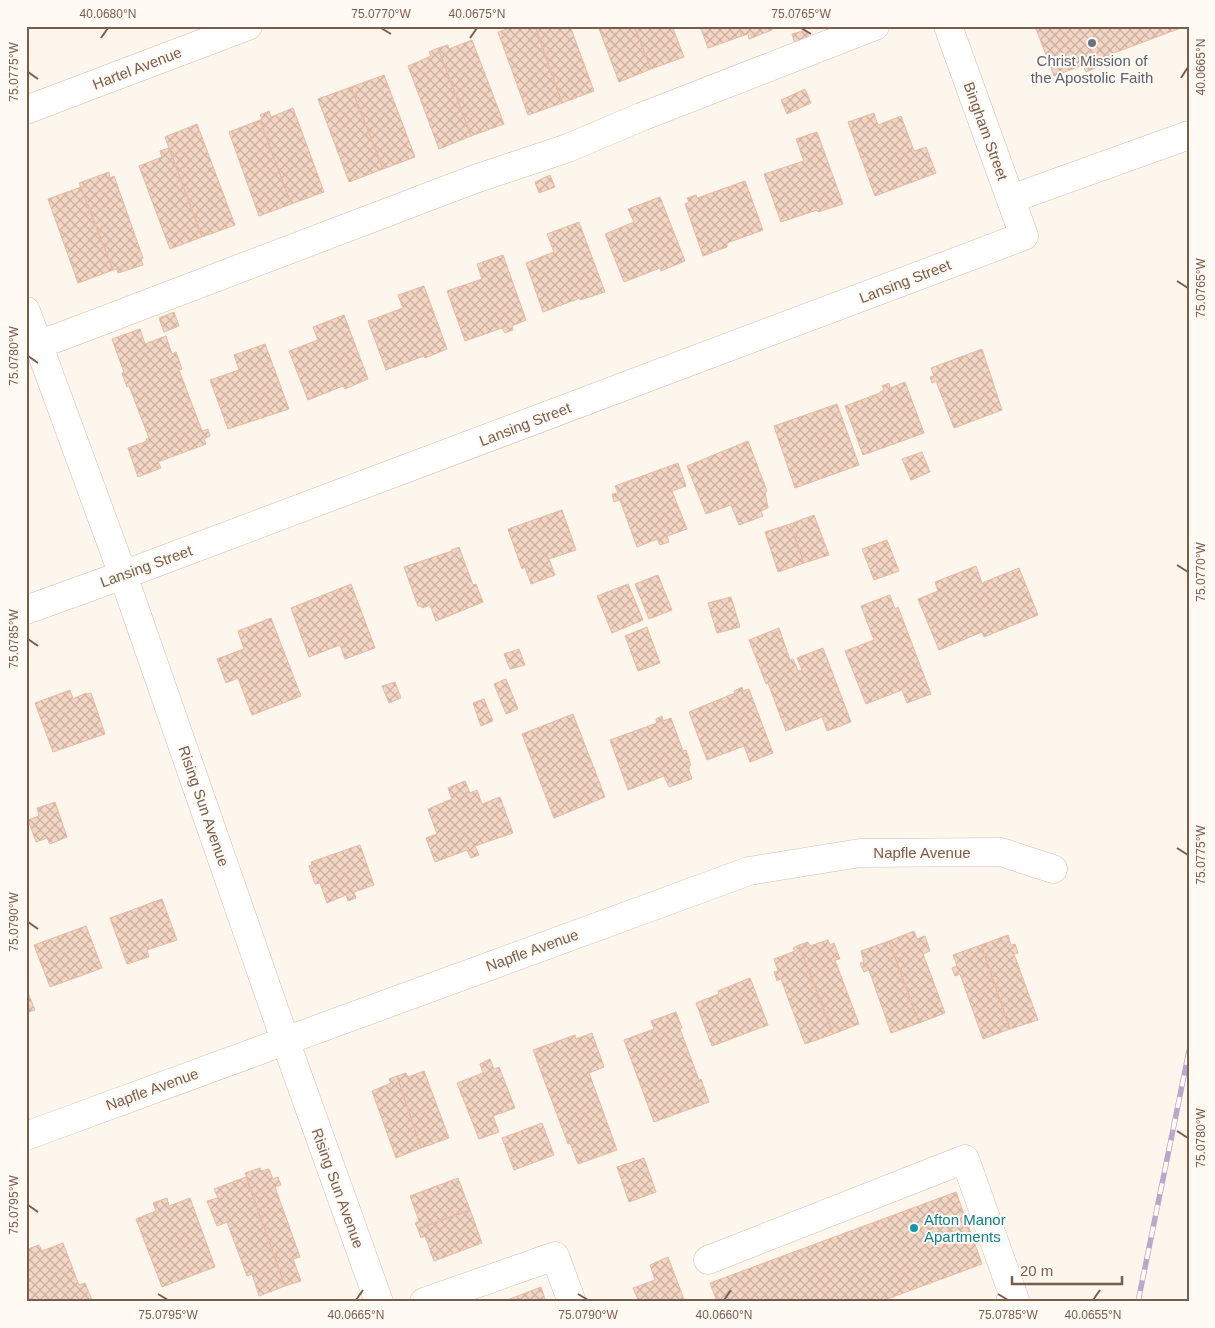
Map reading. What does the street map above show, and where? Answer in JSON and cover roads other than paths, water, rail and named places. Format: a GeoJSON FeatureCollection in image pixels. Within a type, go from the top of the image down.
{"type":"FeatureCollection","features":[{"type":"Feature","properties":{"kind":"street","name":"Hartel Avenue"},"geometry":{"type":"LineString","coordinates":[[26,110],[248,26]]}},
{"type":"Feature","properties":{"kind":"street"},"geometry":{"type":"LineString","coordinates":[[38,343],[57,338],[475,179],[568,148],[641,117],[875,26]]}},
{"type":"Feature","properties":{"kind":"street","name":"Bingham Street"},"geometry":{"type":"LineString","coordinates":[[948,26],[1024,236]]}},
{"type":"Feature","properties":{"kind":"street"},"geometry":{"type":"LineString","coordinates":[[1011,199],[1189,135]]}},
{"type":"Feature","properties":{"kind":"street","name":"Lansing Street"},"geometry":{"type":"LineString","coordinates":[[26,610],[1024,236]]}},
{"type":"Feature","properties":{"kind":"street","name":"Rising Sun Avenue"},"geometry":{"type":"LineString","coordinates":[[26,311],[123,575],[378,1302]]}},
{"type":"Feature","properties":{"kind":"street","name":"Napfle Avenue"},"geometry":{"type":"LineString","coordinates":[[26,1136],[749,871],[860,852],[1001,852],[1053,869]]}},
{"type":"Feature","properties":{"kind":"street"},"geometry":{"type":"LineString","coordinates":[[708,1260],[965,1160],[1013,1301]]}},
{"type":"Feature","properties":{"kind":"street"},"geometry":{"type":"LineString","coordinates":[[424,1302],[555,1256],[572,1302]]}},
{"type":"Feature","properties":{"kind":"railway"},"geometry":{"type":"LineString","coordinates":[[1138,1302],[1189,1051]]}},
{"type":"Feature","properties":{"kind":"place","name":"Christ Mission of the Apostolic Faith"},"geometry":{"type":"Point","coordinates":[1092,43]}},
{"type":"Feature","properties":{"kind":"place","name":"Afton Manor Apartments"},"geometry":{"type":"Point","coordinates":[914,1228]}}]}
